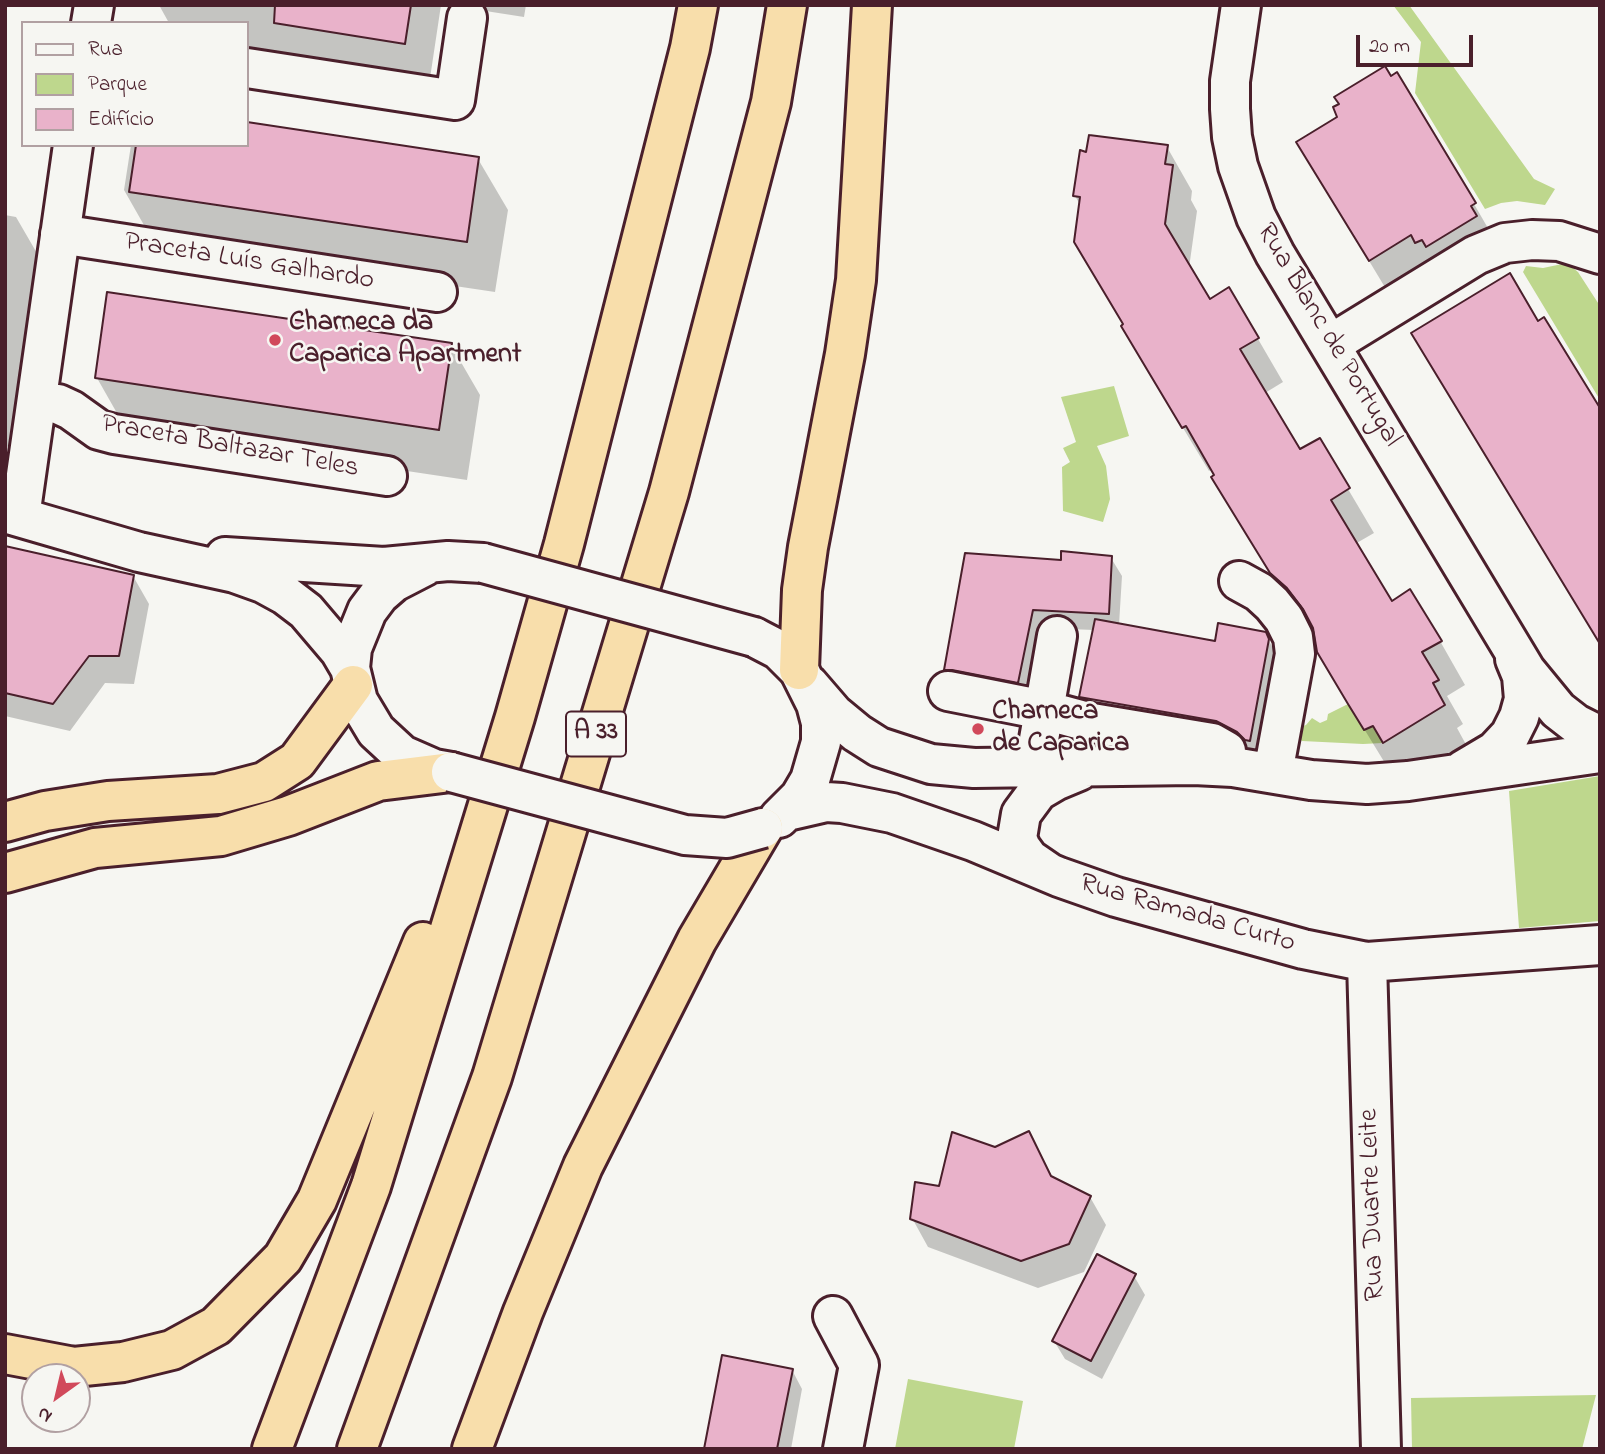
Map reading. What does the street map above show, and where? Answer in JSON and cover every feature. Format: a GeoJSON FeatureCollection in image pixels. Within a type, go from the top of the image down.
{"type":"FeatureCollection","features":[{"type":"Feature","properties":{"kind":"highway"},"geometry":{"type":"LineString","coordinates":[[272,1449],[371,1186],[515,717],[567,531],[690,48],[698,5]]}},
{"type":"Feature","properties":{"kind":"highway","name":"A 33"},"geometry":{"type":"LineString","coordinates":[[357,1449],[492,1077],[669,492],[771,102],[788,5]]}},
{"type":"Feature","properties":{"kind":"highway"},"geometry":{"type":"LineString","coordinates":[[804,678],[802,590],[856,280],[872,5]]}},
{"type":"Feature","properties":{"kind":"highway"},"geometry":{"type":"LineString","coordinates":[[5,821],[45,811],[108,801],[218,794],[264,782],[298,761],[352,676]]}},
{"type":"Feature","properties":{"kind":"highway"},"geometry":{"type":"LineString","coordinates":[[5,1354],[74,1367],[123,1362],[172,1350],[216,1326],[283,1258],[317,1200],[515,717]]}},
{"type":"Feature","properties":{"kind":"highway"},"geometry":{"type":"LineString","coordinates":[[5,873],[95,848],[220,836],[288,816],[378,781],[451,772]]}},
{"type":"Feature","properties":{"kind":"highway"},"geometry":{"type":"LineString","coordinates":[[472,1449],[523,1311],[583,1166],[697,940],[775,820]]}},
{"type":"Feature","properties":{"kind":"street","name":"Rua Blanc de Portugal"},"geometry":{"type":"LineString","coordinates":[[1241,5],[1230,81],[1232,137],[1238,166],[1256,218],[1534,681],[1558,710],[1576,724],[1600,736]]}},
{"type":"Feature","properties":{"kind":"street"},"geometry":{"type":"LineString","coordinates":[[248,68],[455,100],[467,18]]}},
{"type":"Feature","properties":{"kind":"street"},"geometry":{"type":"LineString","coordinates":[[73,147],[37,401],[13,515],[139,552],[384,567],[465,561],[483,563],[754,637],[779,650],[834,714],[857,733],[880,747],[931,764],[974,768],[1108,765],[1233,767],[1311,780],[1367,784],[1600,753]]}},
{"type":"Feature","properties":{"kind":"street","name":"Praceta Luís Galhardo"},"geometry":{"type":"LineString","coordinates":[[60,234],[437,292]]}},
{"type":"Feature","properties":{"kind":"street"},"geometry":{"type":"LineString","coordinates":[[1331,344],[1476,255],[1505,243],[1559,241],[1600,254]]}},
{"type":"Feature","properties":{"kind":"street","name":"Praceta Baltazar Teles"},"geometry":{"type":"LineString","coordinates":[[37,401],[58,404],[71,410],[99,430],[387,476]]}},
{"type":"Feature","properties":{"kind":"street","name":"Rua Ramada Curto"},"geometry":{"type":"LineString","coordinates":[[139,552],[235,573],[263,583],[285,595],[306,611],[325,631],[352,676],[366,717],[388,744],[418,763],[434,769],[685,835],[727,838],[826,802],[892,813],[1116,897],[1303,949],[1367,962],[1600,944]]}},
{"type":"Feature","properties":{"kind":"street"},"geometry":{"type":"LineString","coordinates":[[352,676],[352,648],[358,629],[379,595],[411,571],[430,564]]}},
{"type":"Feature","properties":{"kind":"street"},"geometry":{"type":"LineString","coordinates":[[1239,581],[1259,592],[1272,604],[1293,637],[1294,654],[1273,773]]}},
{"type":"Feature","properties":{"kind":"street"},"geometry":{"type":"LineString","coordinates":[[1034,768],[1057,636]]}},
{"type":"Feature","properties":{"kind":"street","name":"Rua Blanc de Portugal"},"geometry":{"type":"LineString","coordinates":[[1454,774],[1480,762],[1495,751],[1510,735],[1519,717],[1524,699],[1522,676],[1508,641]]}},
{"type":"Feature","properties":{"kind":"street"},"geometry":{"type":"LineString","coordinates":[[775,820],[800,797],[810,780],[821,742],[821,723],[804,678]]}},
{"type":"Feature","properties":{"kind":"street"},"geometry":{"type":"LineString","coordinates":[[948,691],[1044,710],[1092,723],[1212,743],[1230,756],[1233,767]]}},
{"type":"Feature","properties":{"kind":"street"},"geometry":{"type":"LineString","coordinates":[[1059,877],[1041,869],[1021,848],[1017,838],[1021,814],[1038,791],[1055,781],[1076,772],[1108,765]]}},
{"type":"Feature","properties":{"kind":"street","name":"Rua Duarte Leite"},"geometry":{"type":"LineString","coordinates":[[1367,962],[1381,1449]]}},
{"type":"Feature","properties":{"kind":"street"},"geometry":{"type":"LineString","coordinates":[[833,1316],[859,1365],[843,1449]]}},
{"type":"Feature","properties":{"kind":"green space"},"geometry":{"type":"Polygon","coordinates":[[[1393,5],[1409,5],[1534,179],[1555,189],[1545,205],[1517,201],[1485,209],[1415,93],[1421,42],[1393,5]]]}},
{"type":"Feature","properties":{"kind":"green space"},"geometry":{"type":"Polygon","coordinates":[[[1567,263],[1578,272],[1600,306],[1600,400],[1523,272],[1526,266],[1543,268],[1567,263]]]}},
{"type":"Feature","properties":{"kind":"green space"},"geometry":{"type":"Polygon","coordinates":[[[1114,386],[1129,436],[1097,446],[1106,466],[1110,499],[1103,522],[1063,511],[1062,467],[1070,462],[1063,448],[1076,442],[1061,397],[1114,386]]]}},
{"type":"Feature","properties":{"kind":"green space"},"geometry":{"type":"Polygon","coordinates":[[[1348,704],[1373,725],[1383,743],[1302,741],[1295,735],[1297,728],[1306,725],[1312,718],[1320,723],[1327,720],[1328,714],[1348,704]]]}},
{"type":"Feature","properties":{"kind":"green space"},"geometry":{"type":"Polygon","coordinates":[[[1600,776],[1600,921],[1519,928],[1509,791],[1600,776]]]}},
{"type":"Feature","properties":{"kind":"green space"},"geometry":{"type":"Polygon","coordinates":[[[908,1379],[1023,1401],[1014,1449],[895,1449],[908,1379]]]}},
{"type":"Feature","properties":{"kind":"green space"},"geometry":{"type":"Polygon","coordinates":[[[1596,1395],[1582,1449],[1412,1449],[1411,1398],[1596,1395]]]}},
{"type":"Feature","properties":{"kind":"building"},"geometry":{"type":"Polygon","coordinates":[[[275,5],[411,5],[405,44],[274,23],[275,5]]]}},
{"type":"Feature","properties":{"kind":"building"},"geometry":{"type":"Polygon","coordinates":[[[1385,66],[1391,76],[1397,72],[1476,203],[1471,206],[1477,216],[1426,247],[1422,240],[1415,243],[1411,235],[1369,261],[1296,142],[1337,117],[1333,107],[1339,104],[1334,97],[1385,66]]]}},
{"type":"Feature","properties":{"kind":"building"},"geometry":{"type":"Polygon","coordinates":[[[248,122],[479,157],[467,242],[129,192],[136,147],[248,147],[248,122]]]}},
{"type":"Feature","properties":{"kind":"building"},"geometry":{"type":"Polygon","coordinates":[[[1089,135],[1168,145],[1165,164],[1173,165],[1165,224],[1210,299],[1229,287],[1259,338],[1240,349],[1300,449],[1320,438],[1350,488],[1331,500],[1392,601],[1410,589],[1442,641],[1422,652],[1439,680],[1433,683],[1445,705],[1383,743],[1373,726],[1364,730],[1317,652],[1313,628],[1303,609],[1287,588],[1270,573],[1211,477],[1214,475],[1186,426],[1182,428],[1074,242],[1080,197],[1073,196],[1080,150],[1086,152],[1089,135]]]}},
{"type":"Feature","properties":{"kind":"building"},"geometry":{"type":"Polygon","coordinates":[[[1510,273],[1538,321],[1544,317],[1600,408],[1600,644],[1411,333],[1510,273]]]}},
{"type":"Feature","properties":{"kind":"building"},"geometry":{"type":"Polygon","coordinates":[[[107,292],[452,343],[439,430],[95,378],[107,292]]]}},
{"type":"Feature","properties":{"kind":"building"},"geometry":{"type":"Polygon","coordinates":[[[5,546],[134,575],[119,656],[89,656],[53,704],[5,693],[5,546]]]}},
{"type":"Feature","properties":{"kind":"building"},"geometry":{"type":"Polygon","coordinates":[[[1061,551],[1112,556],[1109,614],[1033,610],[1018,683],[944,670],[965,553],[1061,560],[1061,551]]]}},
{"type":"Feature","properties":{"kind":"building"},"geometry":{"type":"Polygon","coordinates":[[[1095,619],[1215,641],[1218,623],[1266,632],[1269,639],[1250,741],[1216,721],[1079,697],[1095,619]]]}},
{"type":"Feature","properties":{"kind":"building"},"geometry":{"type":"Polygon","coordinates":[[[1029,1131],[1051,1176],[1091,1196],[1069,1244],[1021,1261],[910,1219],[915,1182],[939,1186],[952,1132],[995,1147],[1029,1131]]]}},
{"type":"Feature","properties":{"kind":"building"},"geometry":{"type":"Polygon","coordinates":[[[1097,1254],[1136,1274],[1091,1361],[1052,1341],[1097,1254]]]}},
{"type":"Feature","properties":{"kind":"building"},"geometry":{"type":"Polygon","coordinates":[[[722,1355],[793,1369],[777,1449],[704,1449],[722,1355]]]}},
{"type":"Feature","properties":{"kind":"place","name":"Charneca da Caparica Apartment"},"geometry":{"type":"Point","coordinates":[275,340]}},
{"type":"Feature","properties":{"kind":"place","name":"Charneca de Caparica"},"geometry":{"type":"Point","coordinates":[978,729]}}]}
